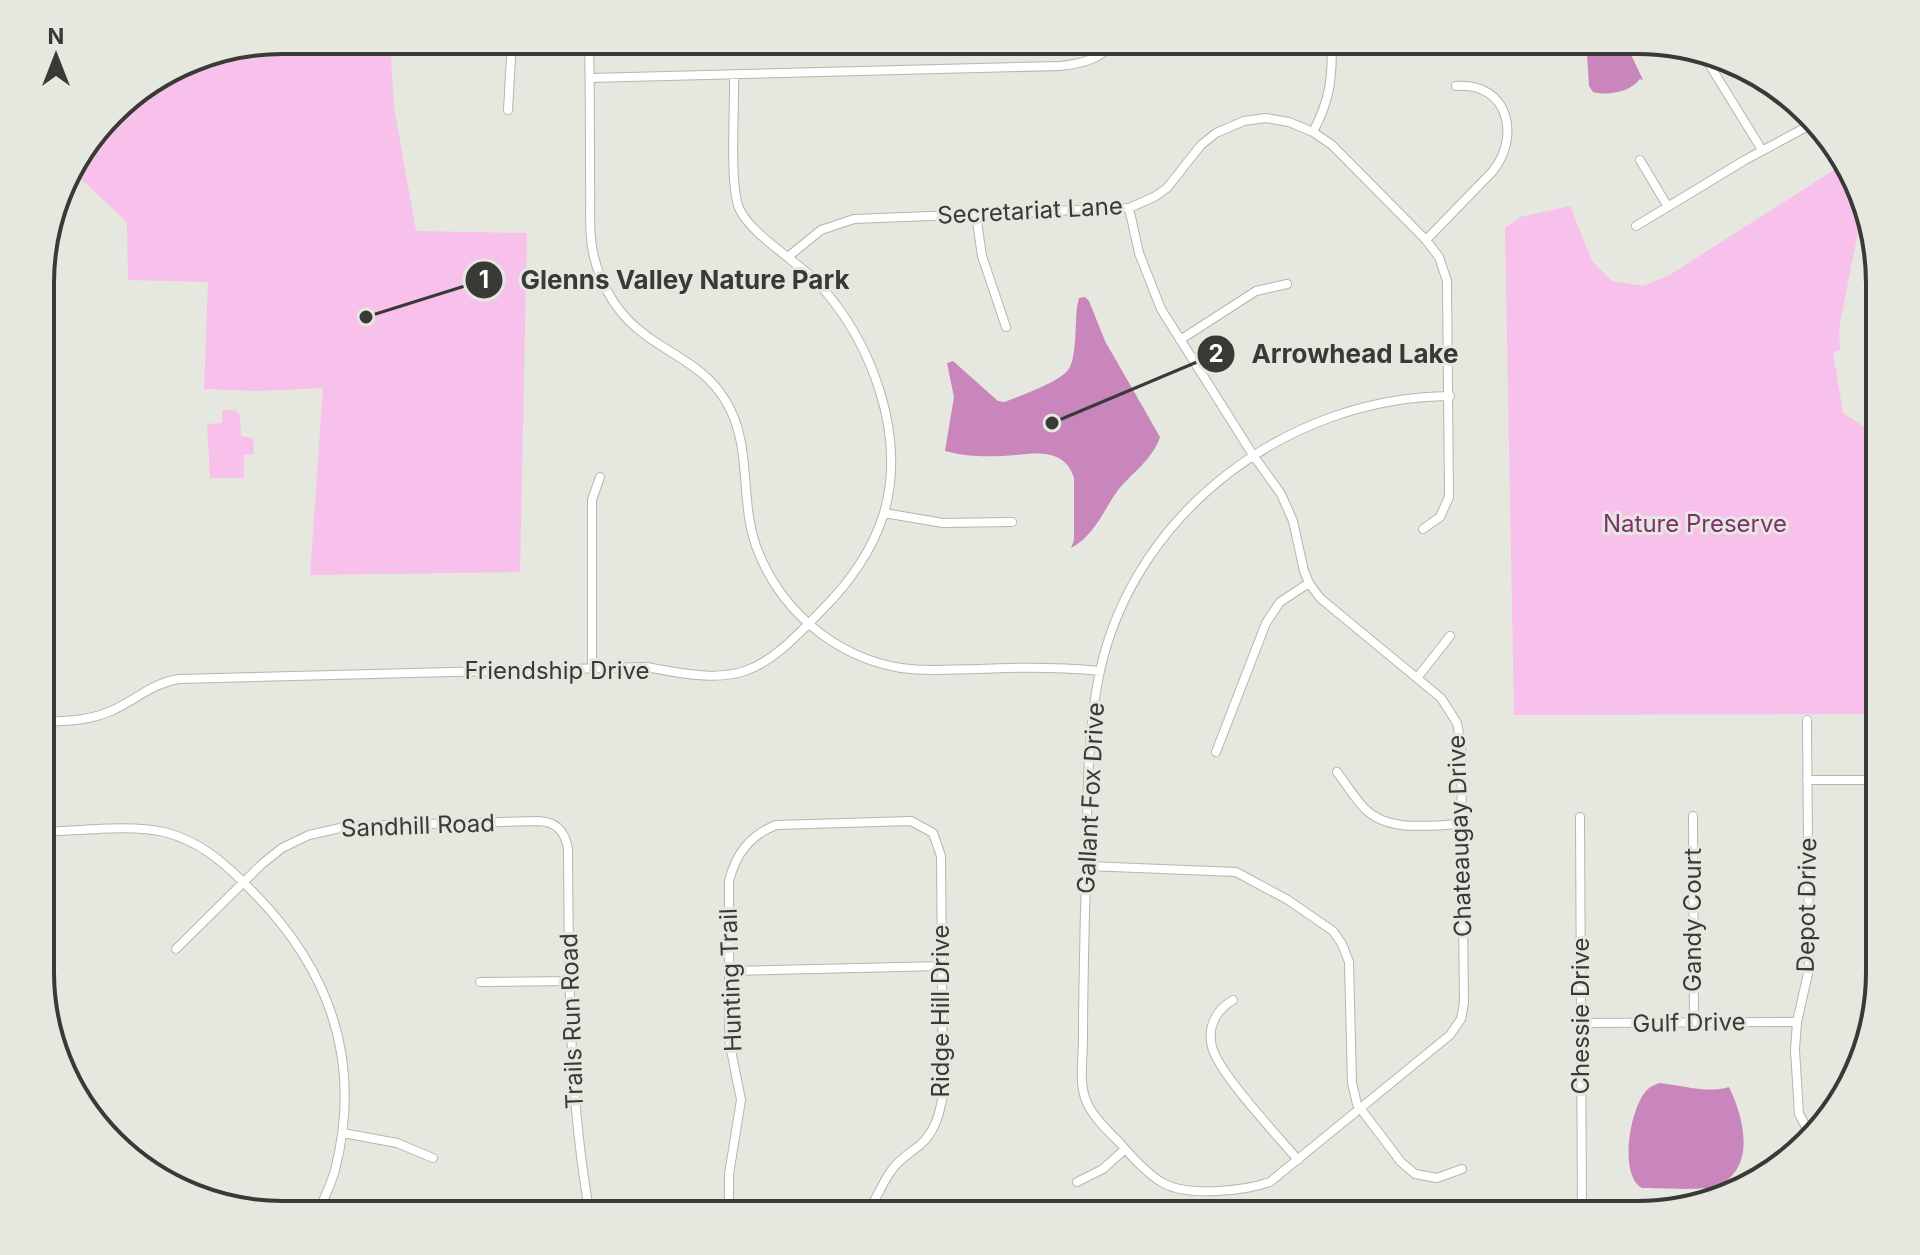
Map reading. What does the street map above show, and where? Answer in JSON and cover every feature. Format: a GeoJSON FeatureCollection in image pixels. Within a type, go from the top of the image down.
{"type":"FeatureCollection","features":[{"type":"Feature","properties":{"kind":"street"},"geometry":{"type":"LineString","coordinates":[[508,110],[511,54]]}},
{"type":"Feature","properties":{"kind":"street"},"geometry":{"type":"LineString","coordinates":[[589,54],[591,232],[599,273],[610,296],[628,320],[651,339],[699,369],[726,401],[743,443],[747,506],[755,544],[775,585],[809,624],[846,650],[877,663],[903,669],[1051,666],[1100,671]]}},
{"type":"Feature","properties":{"kind":"street"},"geometry":{"type":"LineString","coordinates":[[590,78],[1060,66],[1086,63],[1103,54]]}},
{"type":"Feature","properties":{"kind":"street"},"geometry":{"type":"LineString","coordinates":[[1313,132],[1331,91],[1332,54]]}},
{"type":"Feature","properties":{"kind":"street"},"geometry":{"type":"LineString","coordinates":[[1710,66],[1762,150]]}},
{"type":"Feature","properties":{"kind":"street","name":"Friendship Drive"},"geometry":{"type":"LineString","coordinates":[[54,721],[92,718],[114,710],[150,687],[179,679],[647,667],[692,676],[718,677],[741,673],[778,654],[837,595],[874,538],[889,490],[890,454],[884,409],[875,376],[839,309],[817,282],[752,227],[739,208],[735,187],[734,75]]}},
{"type":"Feature","properties":{"kind":"street"},"geometry":{"type":"LineString","coordinates":[[1426,240],[1492,172],[1507,147],[1509,131],[1506,116],[1496,100],[1485,90],[1471,85],[1456,86]]}},
{"type":"Feature","properties":{"kind":"street","name":"Secretariat Lane"},"geometry":{"type":"LineString","coordinates":[[789,256],[821,230],[854,219],[1129,208],[1167,188],[1201,145],[1229,126],[1266,118],[1289,122],[1313,132],[1332,145],[1426,240],[1439,257],[1447,281],[1449,497],[1440,517],[1423,529]]}},
{"type":"Feature","properties":{"kind":"street"},"geometry":{"type":"LineString","coordinates":[[1636,226],[1805,128]]}},
{"type":"Feature","properties":{"kind":"street"},"geometry":{"type":"LineString","coordinates":[[1640,160],[1668,207]]}},
{"type":"Feature","properties":{"kind":"street","name":"Chateaugay Drive"},"geometry":{"type":"LineString","coordinates":[[1125,1149],[1164,1184],[1186,1191],[1250,1189],[1270,1182],[1450,1035],[1461,1019],[1464,1003],[1461,745],[1457,723],[1441,698],[1320,598],[1309,583],[1288,507],[1180,340],[1149,281],[1129,208]]}},
{"type":"Feature","properties":{"kind":"street"},"geometry":{"type":"LineString","coordinates":[[976,215],[982,256],[1006,327]]}},
{"type":"Feature","properties":{"kind":"street"},"geometry":{"type":"LineString","coordinates":[[1180,340],[1256,291],[1287,284]]}},
{"type":"Feature","properties":{"kind":"street","name":"Gallant Fox Drive"},"geometry":{"type":"LineString","coordinates":[[1125,1149],[1092,1113],[1083,1091],[1092,727],[1100,671],[1122,606],[1156,548],[1200,496],[1253,455],[1300,429],[1346,412],[1397,401],[1450,396]]}},
{"type":"Feature","properties":{"kind":"street"},"geometry":{"type":"LineString","coordinates":[[592,668],[592,500],[600,477]]}},
{"type":"Feature","properties":{"kind":"street"},"geometry":{"type":"LineString","coordinates":[[884,513],[943,523],[1012,522]]}},
{"type":"Feature","properties":{"kind":"street"},"geometry":{"type":"LineString","coordinates":[[1216,752],[1266,623],[1280,602],[1309,583]]}},
{"type":"Feature","properties":{"kind":"street"},"geometry":{"type":"LineString","coordinates":[[1417,678],[1450,636]]}},
{"type":"Feature","properties":{"kind":"street","name":"Depot Drive"},"geometry":{"type":"LineString","coordinates":[[1806,1126],[1796,1098],[1797,1022],[1809,969],[1807,720]]}},
{"type":"Feature","properties":{"kind":"street"},"geometry":{"type":"LineString","coordinates":[[1337,772],[1365,809],[1384,821],[1402,825],[1462,824]]}},
{"type":"Feature","properties":{"kind":"street"},"geometry":{"type":"LineString","coordinates":[[1807,780],[1866,780]]}},
{"type":"Feature","properties":{"kind":"street","name":"Gandy Court"},"geometry":{"type":"LineString","coordinates":[[1693,816],[1694,1023]]}},
{"type":"Feature","properties":{"kind":"street","name":"Chessie Drive"},"geometry":{"type":"LineString","coordinates":[[1580,817],[1582,1201]]}},
{"type":"Feature","properties":{"kind":"street","name":"Sandhill Road"},"geometry":{"type":"LineString","coordinates":[[176,949],[282,848],[309,835],[330,829],[537,821],[560,828]]}},
{"type":"Feature","properties":{"kind":"street","name":"Ridge Hill Drive"},"geometry":{"type":"LineString","coordinates":[[746,843],[765,830],[792,823],[911,821],[931,832],[939,844],[943,1094],[940,1113],[924,1142],[892,1170],[876,1201]]}},
{"type":"Feature","properties":{"kind":"street","name":"Trails Run Road"},"geometry":{"type":"LineString","coordinates":[[560,828],[568,849],[569,981],[575,1116],[588,1201]]}},
{"type":"Feature","properties":{"kind":"street"},"geometry":{"type":"LineString","coordinates":[[54,832],[163,831],[195,843],[215,855],[243,882],[298,943],[327,999],[343,1065],[343,1133],[334,1173],[323,1201]]}},
{"type":"Feature","properties":{"kind":"street","name":"Hunting Trail"},"geometry":{"type":"LineString","coordinates":[[729,1201],[729,1174],[741,1100],[729,1040],[729,881],[734,863],[746,843]]}},
{"type":"Feature","properties":{"kind":"street"},"geometry":{"type":"LineString","coordinates":[[1087,866],[1236,872],[1288,900],[1333,931],[1349,962],[1352,1083],[1360,1109],[1401,1162],[1415,1174],[1437,1178],[1462,1169]]}},
{"type":"Feature","properties":{"kind":"street"},"geometry":{"type":"LineString","coordinates":[[729,971],[942,966]]}},
{"type":"Feature","properties":{"kind":"street"},"geometry":{"type":"LineString","coordinates":[[480,982],[569,981]]}},
{"type":"Feature","properties":{"kind":"street"},"geometry":{"type":"LineString","coordinates":[[1233,1000],[1217,1012],[1210,1029],[1212,1048],[1223,1068],[1298,1160]]}},
{"type":"Feature","properties":{"kind":"street","name":"Gulf Drive"},"geometry":{"type":"LineString","coordinates":[[1581,1023],[1797,1022]]}},
{"type":"Feature","properties":{"kind":"street"},"geometry":{"type":"LineString","coordinates":[[343,1133],[397,1143],[433,1158]]}},
{"type":"Feature","properties":{"kind":"street"},"geometry":{"type":"LineString","coordinates":[[1077,1182],[1103,1169],[1125,1149]]}},
{"type":"Feature","properties":{"kind":"green space"},"geometry":{"type":"Polygon","coordinates":[[[391,54],[394,107],[416,231],[527,233],[520,572],[310,575],[323,388],[259,391],[204,389],[208,282],[128,280],[127,222],[80,178],[101,144],[121,121],[156,93],[196,71],[253,56],[391,54]]]}},
{"type":"Feature","properties":{"kind":"green space","name":"Nature Preserve"},"geometry":{"type":"Polygon","coordinates":[[[1835,169],[1849,196],[1859,227],[1839,329],[1840,350],[1833,352],[1843,413],[1866,428],[1866,714],[1514,715],[1505,228],[1520,217],[1570,206],[1592,261],[1612,281],[1643,286],[1668,276],[1835,169]]]}},
{"type":"Feature","properties":{"kind":"green space"},"geometry":{"type":"Polygon","coordinates":[[[222,410],[235,410],[240,415],[241,436],[253,438],[254,454],[244,455],[244,478],[210,478],[207,424],[222,423],[222,410]]]}},
{"type":"Feature","properties":{"kind":"shaded area"},"geometry":{"type":"Polygon","coordinates":[[[1587,54],[1631,54],[1643,80],[1618,92],[1593,92],[1589,86],[1587,54]]]}},
{"type":"Feature","properties":{"kind":"shaded area"},"geometry":{"type":"Polygon","coordinates":[[[1085,297],[1105,341],[1160,437],[1152,452],[1118,490],[1092,529],[1071,548],[1074,540],[1074,478],[1062,460],[1044,454],[981,456],[945,451],[954,397],[947,363],[953,361],[998,401],[1005,402],[1048,384],[1063,375],[1071,365],[1077,307],[1079,298],[1085,297]]]}},
{"type":"Feature","properties":{"kind":"shaded area"},"geometry":{"type":"Polygon","coordinates":[[[1659,1083],[1703,1089],[1729,1087],[1739,1113],[1744,1141],[1738,1167],[1730,1178],[1711,1188],[1692,1189],[1642,1188],[1635,1181],[1629,1156],[1632,1124],[1642,1097],[1649,1088],[1659,1083]]]}},
{"type":"Feature","properties":{"kind":"place","name":"Glenns Valley Nature Park"},"geometry":{"type":"Point","coordinates":[366,317]}},
{"type":"Feature","properties":{"kind":"place","name":"Arrowhead Lake"},"geometry":{"type":"Point","coordinates":[1052,423]}}]}
